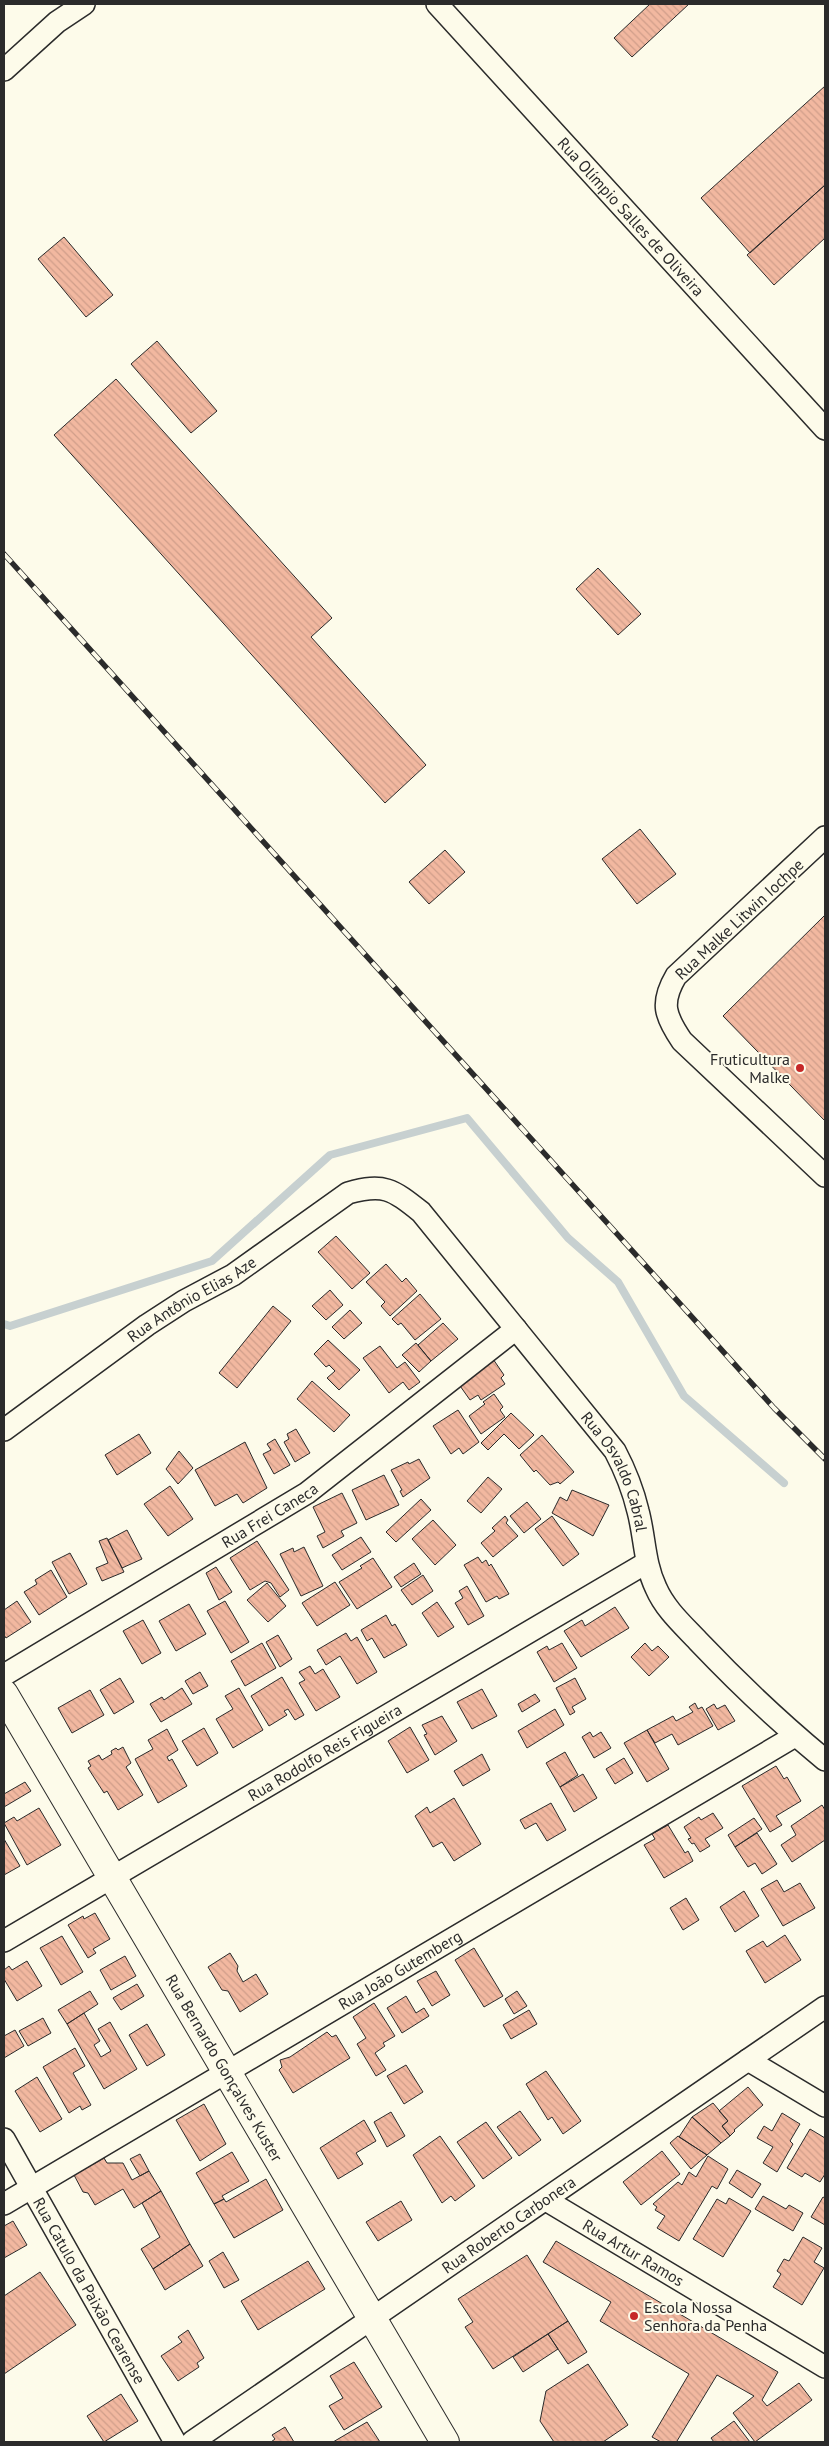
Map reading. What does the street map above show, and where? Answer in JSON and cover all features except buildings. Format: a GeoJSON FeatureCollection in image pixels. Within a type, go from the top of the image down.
{"type":"FeatureCollection","features":[{"type":"Feature","properties":{"kind":"street"},"geometry":{"type":"LineString","coordinates":[[4,70],[57,22],[84,4]]}},
{"type":"Feature","properties":{"kind":"street","name":"Rua Olímpio Salles de Oliveira"},"geometry":{"type":"LineString","coordinates":[[437,4],[825,429]]}},
{"type":"Feature","properties":{"kind":"street","name":"Rua Malke Litwin Iochpe"},"geometry":{"type":"LineString","coordinates":[[825,837],[676,976],[667,991],[665,1007],[670,1024],[682,1041],[825,1176]]}},
{"type":"Feature","properties":{"kind":"street","name":"Rua Antônio Elias Aze"},"geometry":{"type":"LineString","coordinates":[[4,1430],[147,1324],[184,1301],[234,1275],[348,1193],[370,1187],[387,1189]]}},
{"type":"Feature","properties":{"kind":"street","name":"Rua Osvaldo Cabral"},"geometry":{"type":"LineString","coordinates":[[387,1189],[421,1212],[615,1452],[624,1469],[639,1512],[646,1563],[656,1590],[667,1608],[729,1674],[795,1736],[825,1760]]}},
{"type":"Feature","properties":{"kind":"street","name":"Rua Frei Caneca"},"geometry":{"type":"LineString","coordinates":[[4,1675],[294,1502],[339,1469],[516,1329]]}},
{"type":"Feature","properties":{"kind":"street","name":"Rua Rodolfo Reis Figueira"},"geometry":{"type":"LineString","coordinates":[[4,1941],[646,1563]]}},
{"type":"Feature","properties":{"kind":"street","name":"Rua Bernardo Gonçalves Kuster"},"geometry":{"type":"LineString","coordinates":[[4,1694],[445,2442]]}},
{"type":"Feature","properties":{"kind":"street","name":"Rua João Gutemberg"},"geometry":{"type":"LineString","coordinates":[[4,2204],[795,1736]]}},
{"type":"Feature","properties":{"kind":"street","name":"Rua Roberto Carbonera"},"geometry":{"type":"LineString","coordinates":[[192,2442],[825,2007]]}},
{"type":"Feature","properties":{"kind":"street"},"geometry":{"type":"LineString","coordinates":[[748,2060],[825,2106]]}},
{"type":"Feature","properties":{"kind":"street","name":"Rua Catulo da Paixão Cearense"},"geometry":{"type":"LineString","coordinates":[[4,2139],[175,2442]]}},
{"type":"Feature","properties":{"kind":"street","name":"Rua Artur Ramos"},"geometry":{"type":"LineString","coordinates":[[546,2200],[825,2367]]}},
{"type":"Feature","properties":{"kind":"waterway"},"geometry":{"type":"LineString","coordinates":[[4,1324],[10,1326],[212,1261],[330,1155],[467,1118],[568,1238],[618,1282],[684,1396],[784,1483]]}},
{"type":"Feature","properties":{"kind":"railway"},"geometry":{"type":"LineString","coordinates":[[4,554],[774,1408],[825,1459]]}},
{"type":"Feature","properties":{"kind":"place","name":"Fruticultura Malke"},"geometry":{"type":"Point","coordinates":[800,1068]}},
{"type":"Feature","properties":{"kind":"place","name":"Escola Nossa Senhora da Penha"},"geometry":{"type":"Point","coordinates":[634,2316]}}]}
